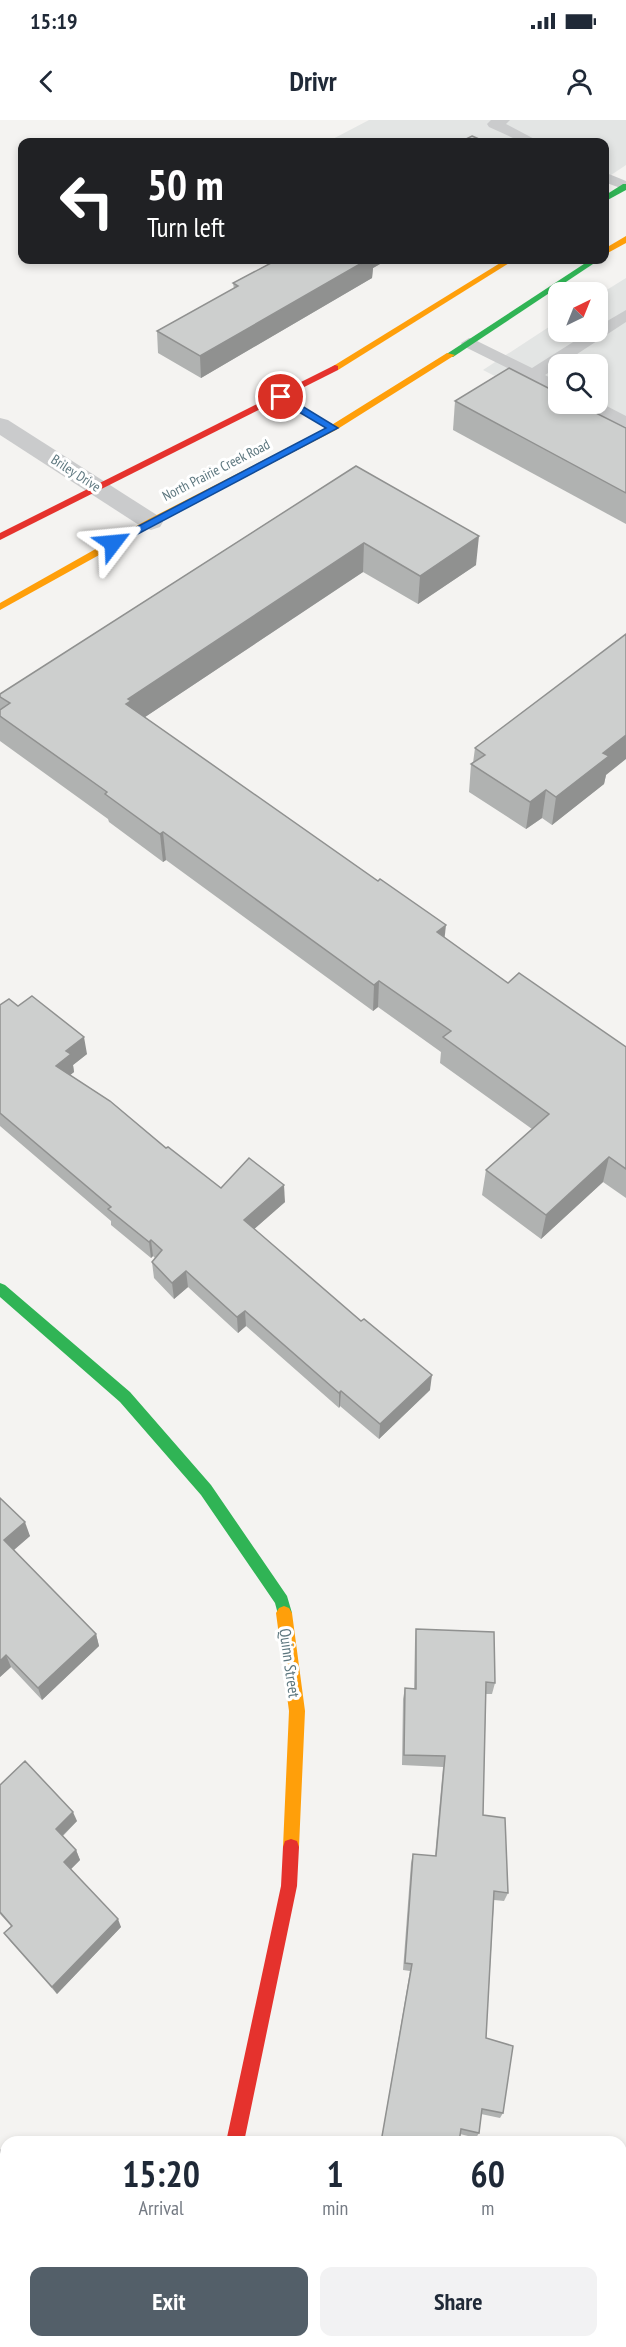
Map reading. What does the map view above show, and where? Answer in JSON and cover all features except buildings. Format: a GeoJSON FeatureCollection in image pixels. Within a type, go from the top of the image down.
{"type":"FeatureCollection","features":[{"type":"Feature","properties":{"kind":"main road"},"geometry":{"type":"LineString","coordinates":[[609,197],[626,186]]}},
{"type":"Feature","properties":{"kind":"main road"},"geometry":{"type":"LineString","coordinates":[[609,250],[626,238]]}},
{"type":"Feature","properties":{"kind":"main road"},"geometry":{"type":"LineString","coordinates":[[0,537],[96,486],[281,397],[354,357],[504,264]]}},
{"type":"Feature","properties":{"kind":"main road","name":"North Prairie Creek Road"},"geometry":{"type":"LineString","coordinates":[[0,607],[151,522],[333,428],[470,343],[589,264]]}},
{"type":"Feature","properties":{"kind":"main road"},"geometry":{"type":"LineString","coordinates":[[281,397],[298,407]]}},
{"type":"Feature","properties":{"kind":"main road"},"geometry":{"type":"LineString","coordinates":[[316,417],[333,428]]}},
{"type":"Feature","properties":{"kind":"main road","name":"Quinn Street"},"geometry":{"type":"LineString","coordinates":[[0,1289],[125,1396],[206,1490],[282,1601],[297,1711],[289,1886],[236,2136]]}},
{"type":"Feature","properties":{"kind":"street","name":"Briley Drive"},"geometry":{"type":"LineString","coordinates":[[0,425],[151,522]]}},
{"type":"Feature","properties":{"kind":"lane"},"geometry":{"type":"LineString","coordinates":[[503,120],[494,124],[524,138]]}},
{"type":"Feature","properties":{"kind":"lane"},"geometry":{"type":"LineString","coordinates":[[609,178],[626,186]]}},
{"type":"Feature","properties":{"kind":"lane"},"geometry":{"type":"LineString","coordinates":[[533,375],[626,315]]}},
{"type":"Feature","properties":{"kind":"lane"},"geometry":{"type":"LineString","coordinates":[[470,343],[548,383]]}},
{"type":"Feature","properties":{"kind":"shaded area"},"geometry":{"type":"Polygon","coordinates":[[[369,120],[626,120],[626,165],[609,176],[609,138],[335,138],[369,120]]]}},
{"type":"Feature","properties":{"kind":"shaded area"},"geometry":{"type":"Polygon","coordinates":[[[626,278],[626,443],[569,414],[608,414],[608,354],[548,354],[548,403],[483,370],[548,328],[548,342],[608,342],[608,289],[626,278]]]}},
{"type":"Feature","properties":{"kind":"traffic: fast"},"geometry":{"type":"LineString","coordinates":[[609,197],[626,186]]}},
{"type":"Feature","properties":{"kind":"traffic: fast"},"geometry":{"type":"LineString","coordinates":[[450,355],[589,264]]}},
{"type":"Feature","properties":{"kind":"traffic: fast"},"geometry":{"type":"LineString","coordinates":[[0,1289],[125,1397],[206,1490],[282,1601],[284,1613]]}},
{"type":"Feature","properties":{"kind":"traffic: slow"},"geometry":{"type":"LineString","coordinates":[[609,250],[626,239]]}},
{"type":"Feature","properties":{"kind":"traffic: slow"},"geometry":{"type":"LineString","coordinates":[[335,368],[504,264]]}},
{"type":"Feature","properties":{"kind":"traffic: slow"},"geometry":{"type":"LineString","coordinates":[[0,607],[151,522],[333,428],[450,355]]}},
{"type":"Feature","properties":{"kind":"traffic: slow"},"geometry":{"type":"LineString","coordinates":[[284,1613],[297,1711],[291,1847]]}},
{"type":"Feature","properties":{"kind":"traffic: jam"},"geometry":{"type":"LineString","coordinates":[[0,537],[335,368]]}},
{"type":"Feature","properties":{"kind":"traffic: jam"},"geometry":{"type":"LineString","coordinates":[[236,2136],[289,1886],[291,1847]]}},
{"type":"Feature","properties":{"kind":"route"},"geometry":{"type":"LineString","coordinates":[[113,543],[333,428],[281,397]]}}]}
